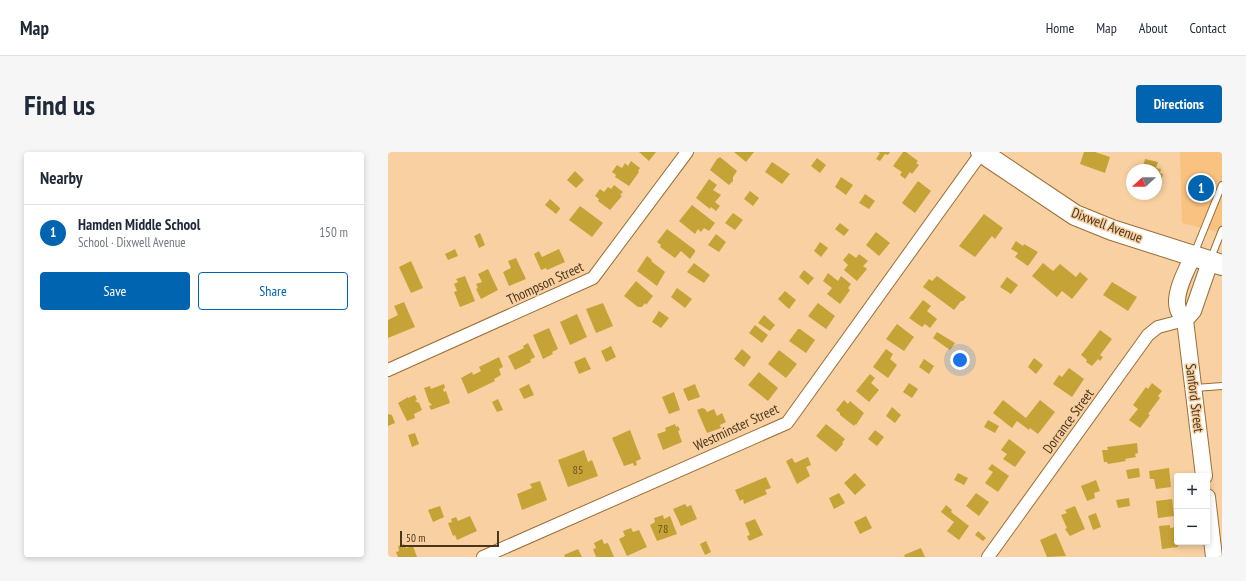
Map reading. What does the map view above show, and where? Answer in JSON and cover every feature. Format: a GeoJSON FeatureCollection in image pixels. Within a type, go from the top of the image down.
{"type":"FeatureCollection","features":[{"type":"Feature","properties":{"kind":"main road","name":"Dixwell Avenue"},"geometry":{"type":"LineString","coordinates":[[982,152],[1034,189],[1075,215],[1112,230],[1208,261]]}},
{"type":"Feature","properties":{"kind":"street","name":"Thompson Street"},"geometry":{"type":"LineString","coordinates":[[388,370],[593,278],[687,152]]}},
{"type":"Feature","properties":{"kind":"street","name":"Westminster Street"},"geometry":{"type":"LineString","coordinates":[[483,557],[787,423],[982,152]]}},
{"type":"Feature","properties":{"kind":"street"},"geometry":{"type":"LineString","coordinates":[[1185,320],[1193,311],[1208,261]]}},
{"type":"Feature","properties":{"kind":"street","name":"Sanford Street"},"geometry":{"type":"LineString","coordinates":[[1185,320],[1204,473]]}},
{"type":"Feature","properties":{"kind":"street","name":"Dorrance Street"},"geometry":{"type":"LineString","coordinates":[[988,557],[1148,335],[1158,327],[1185,320]]}},
{"type":"Feature","properties":{"kind":"street"},"geometry":{"type":"LineString","coordinates":[[1208,509],[1214,557]]}},
{"type":"Feature","properties":{"kind":"lane"},"geometry":{"type":"LineString","coordinates":[[1208,261],[1222,185]]}},
{"type":"Feature","properties":{"kind":"lane"},"geometry":{"type":"LineString","coordinates":[[1208,261],[1222,230]]}},
{"type":"Feature","properties":{"kind":"lane"},"geometry":{"type":"LineString","coordinates":[[1193,388],[1222,386]]}},
{"type":"Feature","properties":{"kind":"shaded area"},"geometry":{"type":"Polygon","coordinates":[[[1180,152],[1222,152],[1222,233],[1182,223],[1180,152]]]}},
{"type":"Feature","properties":{"kind":"building"},"geometry":{"type":"Polygon","coordinates":[[[639,152],[656,152],[649,161],[639,152]]]}},
{"type":"Feature","properties":{"kind":"building"},"geometry":{"type":"Polygon","coordinates":[[[734,152],[754,152],[746,162],[734,152]]]}},
{"type":"Feature","properties":{"kind":"building"},"geometry":{"type":"Polygon","coordinates":[[[878,152],[890,152],[888,155],[885,154],[880,161],[876,159],[880,153],[878,152]]]}},
{"type":"Feature","properties":{"kind":"building"},"geometry":{"type":"Polygon","coordinates":[[[903,152],[906,152],[918,161],[916,163],[919,165],[912,174],[910,172],[905,179],[900,175],[902,172],[893,166],[903,152]]]}},
{"type":"Feature","properties":{"kind":"building"},"geometry":{"type":"Polygon","coordinates":[[[1084,152],[1095,152],[1110,157],[1105,173],[1080,164],[1084,152]]]}},
{"type":"Feature","properties":{"kind":"building"},"geometry":{"type":"Polygon","coordinates":[[[720,157],[737,171],[733,177],[733,181],[729,185],[710,170],[720,157]]]}},
{"type":"Feature","properties":{"kind":"building"},"geometry":{"type":"Polygon","coordinates":[[[817,158],[826,165],[820,173],[811,166],[817,158]]]}},
{"type":"Feature","properties":{"kind":"building"},"geometry":{"type":"Polygon","coordinates":[[[1145,159],[1158,162],[1157,164],[1144,164],[1145,159]]]}},
{"type":"Feature","properties":{"kind":"building"},"geometry":{"type":"Polygon","coordinates":[[[631,161],[640,168],[638,171],[639,172],[629,186],[615,177],[616,175],[612,172],[617,165],[622,168],[625,163],[628,166],[631,161]]]}},
{"type":"Feature","properties":{"kind":"building"},"geometry":{"type":"Polygon","coordinates":[[[772,162],[790,174],[782,184],[765,172],[772,162]]]}},
{"type":"Feature","properties":{"kind":"building"},"geometry":{"type":"Polygon","coordinates":[[[575,171],[584,180],[576,188],[567,180],[575,171]]]}},
{"type":"Feature","properties":{"kind":"building"},"geometry":{"type":"Polygon","coordinates":[[[841,177],[853,185],[846,195],[835,187],[841,177]]]}},
{"type":"Feature","properties":{"kind":"building"},"geometry":{"type":"Polygon","coordinates":[[[709,179],[717,185],[713,190],[721,195],[715,202],[720,206],[716,211],[711,207],[710,209],[696,198],[709,179]]]}},
{"type":"Feature","properties":{"kind":"building"},"geometry":{"type":"Polygon","coordinates":[[[918,181],[931,191],[915,213],[902,203],[918,181]]]}},
{"type":"Feature","properties":{"kind":"building"},"geometry":{"type":"Polygon","coordinates":[[[614,185],[623,192],[620,195],[622,196],[610,210],[598,201],[599,199],[595,196],[600,189],[604,192],[608,187],[611,189],[614,185]]]}},
{"type":"Feature","properties":{"kind":"building"},"geometry":{"type":"Polygon","coordinates":[[[750,191],[759,198],[753,206],[744,199],[750,191]]]}},
{"type":"Feature","properties":{"kind":"building"},"geometry":{"type":"Polygon","coordinates":[[[865,194],[875,201],[869,209],[859,203],[865,194]]]}},
{"type":"Feature","properties":{"kind":"building"},"geometry":{"type":"Polygon","coordinates":[[[550,199],[560,208],[556,214],[545,205],[550,199]]]}},
{"type":"Feature","properties":{"kind":"building"},"geometry":{"type":"Polygon","coordinates":[[[692,205],[715,223],[709,231],[704,228],[701,232],[698,229],[695,234],[679,221],[692,205]]]}},
{"type":"Feature","properties":{"kind":"building"},"geometry":{"type":"Polygon","coordinates":[[[580,206],[603,223],[592,237],[569,220],[580,206]]]}},
{"type":"Feature","properties":{"kind":"building"},"geometry":{"type":"Polygon","coordinates":[[[733,213],[743,220],[735,230],[725,223],[733,213]]]}},
{"type":"Feature","properties":{"kind":"building"},"geometry":{"type":"Polygon","coordinates":[[[984,214],[1003,228],[995,239],[992,236],[975,257],[959,246],[984,214]]]}},
{"type":"Feature","properties":{"kind":"building"},"geometry":{"type":"Polygon","coordinates":[[[840,223],[849,230],[844,236],[835,229],[840,223]]]}},
{"type":"Feature","properties":{"kind":"building"},"geometry":{"type":"Polygon","coordinates":[[[667,229],[695,250],[690,259],[681,251],[675,258],[660,247],[661,245],[657,242],[667,229]]]}},
{"type":"Feature","properties":{"kind":"building"},"geometry":{"type":"Polygon","coordinates":[[[876,232],[890,243],[879,256],[866,245],[876,232]]]}},
{"type":"Feature","properties":{"kind":"building"},"geometry":{"type":"Polygon","coordinates":[[[480,233],[485,245],[479,248],[474,236],[480,233]]]}},
{"type":"Feature","properties":{"kind":"building"},"geometry":{"type":"Polygon","coordinates":[[[716,234],[726,242],[719,252],[708,245],[716,234]]]}},
{"type":"Feature","properties":{"kind":"building"},"geometry":{"type":"Polygon","coordinates":[[[1016,241],[1023,246],[1024,244],[1038,252],[1028,266],[1015,257],[1018,253],[1011,249],[1016,241]]]}},
{"type":"Feature","properties":{"kind":"building"},"geometry":{"type":"Polygon","coordinates":[[[820,242],[828,248],[821,257],[814,251],[820,242]]]}},
{"type":"Feature","properties":{"kind":"building"},"geometry":{"type":"Polygon","coordinates":[[[455,249],[458,256],[448,260],[445,254],[455,249]]]}},
{"type":"Feature","properties":{"kind":"building"},"geometry":{"type":"Polygon","coordinates":[[[559,249],[565,262],[547,270],[546,268],[541,270],[534,254],[539,251],[542,257],[559,249]]]}},
{"type":"Feature","properties":{"kind":"building"},"geometry":{"type":"Polygon","coordinates":[[[849,253],[856,258],[859,254],[868,261],[863,266],[867,269],[857,281],[844,270],[848,265],[843,260],[849,253]]]}},
{"type":"Feature","properties":{"kind":"building"},"geometry":{"type":"Polygon","coordinates":[[[647,256],[665,272],[657,286],[637,271],[647,256]]]}},
{"type":"Feature","properties":{"kind":"building"},"geometry":{"type":"Polygon","coordinates":[[[516,258],[526,279],[509,286],[503,272],[511,268],[508,261],[516,258]]]}},
{"type":"Feature","properties":{"kind":"building"},"geometry":{"type":"Polygon","coordinates":[[[411,261],[423,288],[411,293],[399,267],[411,261]]]}},
{"type":"Feature","properties":{"kind":"building"},"geometry":{"type":"Polygon","coordinates":[[[694,263],[710,275],[704,283],[687,272],[694,263]]]}},
{"type":"Feature","properties":{"kind":"building"},"geometry":{"type":"Polygon","coordinates":[[[1043,263],[1053,271],[1060,264],[1076,277],[1080,272],[1088,279],[1072,299],[1062,291],[1057,297],[1032,276],[1043,263]]]}},
{"type":"Feature","properties":{"kind":"building"},"geometry":{"type":"Polygon","coordinates":[[[488,269],[498,290],[481,299],[476,289],[478,288],[476,284],[482,282],[478,274],[488,269]]]}},
{"type":"Feature","properties":{"kind":"building"},"geometry":{"type":"Polygon","coordinates":[[[804,270],[814,278],[808,285],[799,277],[804,270]]]}},
{"type":"Feature","properties":{"kind":"building"},"geometry":{"type":"Polygon","coordinates":[[[828,273],[838,281],[841,276],[851,284],[848,288],[850,290],[840,304],[827,294],[832,288],[823,281],[828,273]]]}},
{"type":"Feature","properties":{"kind":"building"},"geometry":{"type":"Polygon","coordinates":[[[465,276],[475,301],[460,307],[454,292],[457,291],[454,284],[458,282],[456,279],[465,276]]]}},
{"type":"Feature","properties":{"kind":"building"},"geometry":{"type":"Polygon","coordinates":[[[937,276],[966,297],[954,310],[923,287],[929,279],[932,281],[937,276]]]}},
{"type":"Feature","properties":{"kind":"building"},"geometry":{"type":"Polygon","coordinates":[[[1007,277],[1018,285],[1011,294],[1000,287],[1007,277]]]}},
{"type":"Feature","properties":{"kind":"building"},"geometry":{"type":"Polygon","coordinates":[[[636,281],[653,296],[646,305],[645,303],[642,307],[638,307],[624,296],[636,281]]]}},
{"type":"Feature","properties":{"kind":"building"},"geometry":{"type":"Polygon","coordinates":[[[1112,282],[1137,297],[1128,311],[1103,295],[1112,282]]]}},
{"type":"Feature","properties":{"kind":"building"},"geometry":{"type":"Polygon","coordinates":[[[677,288],[692,299],[685,308],[671,297],[677,288]]]}},
{"type":"Feature","properties":{"kind":"building"},"geometry":{"type":"Polygon","coordinates":[[[785,291],[796,300],[789,309],[778,299],[785,291]]]}},
{"type":"Feature","properties":{"kind":"building"},"geometry":{"type":"Polygon","coordinates":[[[923,300],[931,306],[927,311],[937,319],[930,328],[925,324],[922,327],[909,318],[923,300]]]}},
{"type":"Feature","properties":{"kind":"building"},"geometry":{"type":"Polygon","coordinates":[[[404,302],[415,327],[388,338],[388,320],[398,315],[394,306],[404,302]]]}},
{"type":"Feature","properties":{"kind":"building"},"geometry":{"type":"Polygon","coordinates":[[[603,303],[613,326],[596,333],[586,309],[603,303]]]}},
{"type":"Feature","properties":{"kind":"building"},"geometry":{"type":"Polygon","coordinates":[[[818,303],[835,316],[826,329],[808,316],[818,303]]]}},
{"type":"Feature","properties":{"kind":"building"},"geometry":{"type":"Polygon","coordinates":[[[659,311],[669,318],[661,328],[652,322],[659,311]]]}},
{"type":"Feature","properties":{"kind":"building"},"geometry":{"type":"Polygon","coordinates":[[[577,314],[587,337],[570,345],[560,322],[577,314]]]}},
{"type":"Feature","properties":{"kind":"building"},"geometry":{"type":"Polygon","coordinates":[[[764,315],[775,325],[770,331],[758,323],[764,315]]]}},
{"type":"Feature","properties":{"kind":"building"},"geometry":{"type":"Polygon","coordinates":[[[897,324],[914,337],[904,351],[886,339],[897,324]]]}},
{"type":"Feature","properties":{"kind":"building"},"geometry":{"type":"Polygon","coordinates":[[[755,325],[768,335],[762,343],[749,333],[755,325]]]}},
{"type":"Feature","properties":{"kind":"building"},"geometry":{"type":"Polygon","coordinates":[[[549,328],[558,349],[552,352],[553,354],[543,359],[533,335],[549,328]]]}},
{"type":"Feature","properties":{"kind":"building"},"geometry":{"type":"Polygon","coordinates":[[[798,329],[815,340],[806,353],[789,341],[798,329]]]}},
{"type":"Feature","properties":{"kind":"building"},"geometry":{"type":"Polygon","coordinates":[[[1100,330],[1112,339],[1100,355],[1103,357],[1100,361],[1098,359],[1092,366],[1086,362],[1087,360],[1081,355],[1100,330]]]}},
{"type":"Feature","properties":{"kind":"building"},"geometry":{"type":"Polygon","coordinates":[[[937,332],[955,343],[950,350],[933,338],[937,332]]]}},
{"type":"Feature","properties":{"kind":"building"},"geometry":{"type":"Polygon","coordinates":[[[528,343],[535,357],[530,360],[531,362],[515,370],[508,356],[524,348],[523,346],[528,343]]]}},
{"type":"Feature","properties":{"kind":"building"},"geometry":{"type":"Polygon","coordinates":[[[611,346],[616,357],[606,362],[601,351],[611,346]]]}},
{"type":"Feature","properties":{"kind":"building"},"geometry":{"type":"Polygon","coordinates":[[[742,349],[751,357],[744,367],[734,359],[742,349]]]}},
{"type":"Feature","properties":{"kind":"building"},"geometry":{"type":"Polygon","coordinates":[[[886,349],[893,354],[890,359],[897,365],[888,378],[873,367],[886,349]]]}},
{"type":"Feature","properties":{"kind":"building"},"geometry":{"type":"Polygon","coordinates":[[[779,350],[797,364],[786,378],[768,364],[779,350]]]}},
{"type":"Feature","properties":{"kind":"building"},"geometry":{"type":"Polygon","coordinates":[[[499,357],[503,367],[499,369],[501,375],[494,379],[495,381],[468,394],[461,378],[472,372],[473,375],[481,371],[479,367],[499,357]]]}},
{"type":"Feature","properties":{"kind":"building"},"geometry":{"type":"Polygon","coordinates":[[[585,357],[591,369],[579,374],[574,362],[585,357]]]}},
{"type":"Feature","properties":{"kind":"building"},"geometry":{"type":"Polygon","coordinates":[[[1034,358],[1043,365],[1036,374],[1028,367],[1034,358]]]}},
{"type":"Feature","properties":{"kind":"building"},"geometry":{"type":"Polygon","coordinates":[[[924,359],[934,366],[929,374],[919,367],[924,359]]]}},
{"type":"Feature","properties":{"kind":"building"},"geometry":{"type":"Polygon","coordinates":[[[1069,368],[1084,379],[1072,397],[1053,384],[1059,375],[1062,377],[1069,368]]]}},
{"type":"Feature","properties":{"kind":"building"},"geometry":{"type":"Polygon","coordinates":[[[759,372],[778,388],[768,401],[748,385],[759,372]]]}},
{"type":"Feature","properties":{"kind":"building"},"geometry":{"type":"Polygon","coordinates":[[[870,374],[875,378],[871,383],[879,390],[869,402],[856,391],[870,374]]]}},
{"type":"Feature","properties":{"kind":"building"},"geometry":{"type":"Polygon","coordinates":[[[909,383],[918,389],[912,398],[903,392],[909,383]]]}},
{"type":"Feature","properties":{"kind":"building"},"geometry":{"type":"Polygon","coordinates":[[[1152,383],[1162,391],[1158,396],[1160,398],[1148,414],[1150,415],[1140,428],[1129,420],[1138,409],[1133,405],[1146,387],[1148,389],[1152,383]]]}},
{"type":"Feature","properties":{"kind":"building"},"geometry":{"type":"Polygon","coordinates":[[[444,384],[445,388],[443,389],[444,392],[446,391],[450,403],[431,410],[429,406],[432,405],[429,402],[424,388],[430,386],[431,389],[444,384]]]}},
{"type":"Feature","properties":{"kind":"building"},"geometry":{"type":"Polygon","coordinates":[[[529,384],[534,395],[524,399],[519,389],[529,384]]]}},
{"type":"Feature","properties":{"kind":"building"},"geometry":{"type":"Polygon","coordinates":[[[695,384],[700,397],[688,401],[683,389],[695,384]]]}},
{"type":"Feature","properties":{"kind":"building"},"geometry":{"type":"Polygon","coordinates":[[[674,392],[680,410],[669,414],[662,397],[674,392]]]}},
{"type":"Feature","properties":{"kind":"building"},"geometry":{"type":"Polygon","coordinates":[[[415,395],[417,400],[415,401],[419,403],[422,410],[414,414],[415,418],[407,421],[398,403],[415,395]]]}},
{"type":"Feature","properties":{"kind":"building"},"geometry":{"type":"Polygon","coordinates":[[[498,399],[503,410],[497,412],[492,402],[498,399]]]}},
{"type":"Feature","properties":{"kind":"building"},"geometry":{"type":"Polygon","coordinates":[[[844,400],[848,404],[850,401],[864,413],[854,426],[836,410],[844,400]]]}},
{"type":"Feature","properties":{"kind":"building"},"geometry":{"type":"Polygon","coordinates":[[[1003,400],[1026,418],[1040,400],[1055,412],[1038,434],[1030,428],[1029,430],[1017,421],[1012,428],[993,413],[1003,400]]]}},
{"type":"Feature","properties":{"kind":"building"},"geometry":{"type":"Polygon","coordinates":[[[892,407],[901,415],[895,423],[886,416],[892,407]]]}},
{"type":"Feature","properties":{"kind":"building"},"geometry":{"type":"Polygon","coordinates":[[[702,408],[707,412],[714,409],[717,416],[722,413],[726,422],[720,425],[721,428],[707,433],[697,410],[702,408]]]}},
{"type":"Feature","properties":{"kind":"building"},"geometry":{"type":"Polygon","coordinates":[[[388,414],[392,415],[395,423],[388,426],[388,414]]]}},
{"type":"Feature","properties":{"kind":"building"},"geometry":{"type":"Polygon","coordinates":[[[988,420],[999,426],[995,433],[984,427],[988,420]]]}},
{"type":"Feature","properties":{"kind":"building"},"geometry":{"type":"Polygon","coordinates":[[[675,424],[680,430],[678,431],[682,442],[663,450],[657,434],[666,431],[665,428],[675,424]]]}},
{"type":"Feature","properties":{"kind":"building"},"geometry":{"type":"Polygon","coordinates":[[[826,424],[845,439],[842,443],[843,444],[836,452],[816,436],[826,424]]]}},
{"type":"Feature","properties":{"kind":"building"},"geometry":{"type":"Polygon","coordinates":[[[630,430],[641,459],[636,461],[637,465],[634,466],[633,463],[624,466],[612,438],[630,430]]]}},
{"type":"Feature","properties":{"kind":"building"},"geometry":{"type":"Polygon","coordinates":[[[875,430],[884,437],[877,446],[868,439],[875,430]]]}},
{"type":"Feature","properties":{"kind":"building"},"geometry":{"type":"Polygon","coordinates":[[[415,433],[419,444],[412,447],[408,435],[415,433]]]}},
{"type":"Feature","properties":{"kind":"building"},"geometry":{"type":"Polygon","coordinates":[[[1009,439],[1026,452],[1015,467],[1003,459],[1007,454],[1001,450],[1009,439]]]}},
{"type":"Feature","properties":{"kind":"building"},"geometry":{"type":"Polygon","coordinates":[[[1137,443],[1138,453],[1135,454],[1136,457],[1125,459],[1126,461],[1108,464],[1107,462],[1104,462],[1102,450],[1108,450],[1107,447],[1137,443]]]}},
{"type":"Feature","properties":{"kind":"building"},"geometry":{"type":"Polygon","coordinates":[[[584,450],[588,462],[592,460],[598,476],[568,487],[558,460],[584,450]]]}},
{"type":"Feature","properties":{"kind":"building"},"geometry":{"type":"Polygon","coordinates":[[[808,457],[811,465],[806,467],[810,476],[797,484],[786,461],[792,458],[795,463],[808,457]]]}},
{"type":"Feature","properties":{"kind":"building"},"geometry":{"type":"Polygon","coordinates":[[[992,464],[1009,476],[998,492],[985,483],[993,472],[988,469],[992,464]]]}},
{"type":"Feature","properties":{"kind":"building"},"geometry":{"type":"Polygon","coordinates":[[[1139,468],[1140,477],[1128,479],[1126,470],[1139,468]]]}},
{"type":"Feature","properties":{"kind":"building"},"geometry":{"type":"Polygon","coordinates":[[[1169,468],[1171,487],[1156,489],[1154,479],[1150,479],[1149,471],[1169,468]]]}},
{"type":"Feature","properties":{"kind":"building"},"geometry":{"type":"Polygon","coordinates":[[[855,473],[866,485],[855,495],[844,483],[855,473]]]}},
{"type":"Feature","properties":{"kind":"building"},"geometry":{"type":"Polygon","coordinates":[[[958,473],[968,478],[964,485],[954,480],[958,473]]]}},
{"type":"Feature","properties":{"kind":"building"},"geometry":{"type":"Polygon","coordinates":[[[766,477],[771,488],[765,490],[767,494],[744,504],[743,499],[740,501],[735,490],[766,477]]]}},
{"type":"Feature","properties":{"kind":"building"},"geometry":{"type":"Polygon","coordinates":[[[1096,480],[1100,491],[1094,493],[1095,498],[1087,501],[1081,486],[1096,480]]]}},
{"type":"Feature","properties":{"kind":"building"},"geometry":{"type":"Polygon","coordinates":[[[540,481],[547,500],[522,510],[517,494],[532,488],[530,484],[540,481]]]}},
{"type":"Feature","properties":{"kind":"building"},"geometry":{"type":"Polygon","coordinates":[[[839,493],[845,503],[834,509],[829,498],[839,493]]]}},
{"type":"Feature","properties":{"kind":"building"},"geometry":{"type":"Polygon","coordinates":[[[976,493],[989,502],[979,516],[966,506],[976,493]]]}},
{"type":"Feature","properties":{"kind":"building"},"geometry":{"type":"Polygon","coordinates":[[[1129,498],[1130,506],[1118,508],[1116,500],[1129,498]]]}},
{"type":"Feature","properties":{"kind":"building"},"geometry":{"type":"Polygon","coordinates":[[[1172,499],[1174,516],[1158,518],[1156,501],[1172,499]]]}},
{"type":"Feature","properties":{"kind":"building"},"geometry":{"type":"Polygon","coordinates":[[[685,504],[687,507],[691,505],[697,519],[681,526],[673,509],[685,504]]]}},
{"type":"Feature","properties":{"kind":"building"},"geometry":{"type":"Polygon","coordinates":[[[946,505],[952,510],[951,512],[969,526],[959,540],[947,531],[954,522],[941,512],[946,505]]]}},
{"type":"Feature","properties":{"kind":"building"},"geometry":{"type":"Polygon","coordinates":[[[440,506],[444,517],[433,522],[428,510],[440,506]]]}},
{"type":"Feature","properties":{"kind":"building"},"geometry":{"type":"Polygon","coordinates":[[[1075,506],[1085,529],[1070,536],[1065,529],[1067,528],[1061,515],[1067,513],[1065,510],[1075,506]]]}},
{"type":"Feature","properties":{"kind":"building"},"geometry":{"type":"Polygon","coordinates":[[[1096,513],[1101,527],[1093,530],[1088,516],[1096,513]]]}},
{"type":"Feature","properties":{"kind":"building"},"geometry":{"type":"Polygon","coordinates":[[[663,515],[664,519],[670,516],[677,534],[657,541],[650,525],[655,522],[654,518],[663,515]]]}},
{"type":"Feature","properties":{"kind":"building"},"geometry":{"type":"Polygon","coordinates":[[[470,516],[477,531],[457,540],[455,535],[453,536],[448,523],[452,522],[451,519],[456,517],[458,521],[470,516]]]}},
{"type":"Feature","properties":{"kind":"building"},"geometry":{"type":"Polygon","coordinates":[[[866,516],[872,528],[860,534],[854,522],[866,516]]]}},
{"type":"Feature","properties":{"kind":"building"},"geometry":{"type":"Polygon","coordinates":[[[755,519],[763,535],[749,541],[747,536],[750,535],[745,523],[755,519]]]}},
{"type":"Feature","properties":{"kind":"building"},"geometry":{"type":"Polygon","coordinates":[[[1170,525],[1170,528],[1174,527],[1174,545],[1178,545],[1178,547],[1162,549],[1159,526],[1170,525]]]}},
{"type":"Feature","properties":{"kind":"building"},"geometry":{"type":"Polygon","coordinates":[[[631,528],[633,532],[639,530],[647,547],[627,556],[619,539],[625,536],[623,531],[631,528]]]}},
{"type":"Feature","properties":{"kind":"building"},"geometry":{"type":"Polygon","coordinates":[[[978,531],[986,538],[983,541],[975,535],[978,531]]]}},
{"type":"Feature","properties":{"kind":"building"},"geometry":{"type":"Polygon","coordinates":[[[1056,533],[1066,556],[1047,557],[1040,540],[1056,533]]]}},
{"type":"Feature","properties":{"kind":"building"},"geometry":{"type":"Polygon","coordinates":[[[602,539],[604,544],[608,543],[614,557],[596,557],[593,549],[596,548],[594,543],[602,539]]]}},
{"type":"Feature","properties":{"kind":"building"},"geometry":{"type":"Polygon","coordinates":[[[706,541],[711,552],[705,555],[700,544],[706,541]]]}},
{"type":"Feature","properties":{"kind":"building"},"geometry":{"type":"Polygon","coordinates":[[[404,544],[406,548],[413,546],[417,557],[398,557],[396,552],[399,551],[398,546],[404,544]]]}},
{"type":"Feature","properties":{"kind":"building"},"geometry":{"type":"Polygon","coordinates":[[[921,548],[925,557],[905,557],[904,555],[921,548]]]}},
{"type":"Feature","properties":{"kind":"building"},"geometry":{"type":"Polygon","coordinates":[[[578,549],[582,557],[565,557],[564,555],[578,549]]]}},
{"type":"Feature","properties":{"kind":"place","name":"Hamden Middle School"},"geometry":{"type":"Point","coordinates":[1201,188]}}]}
